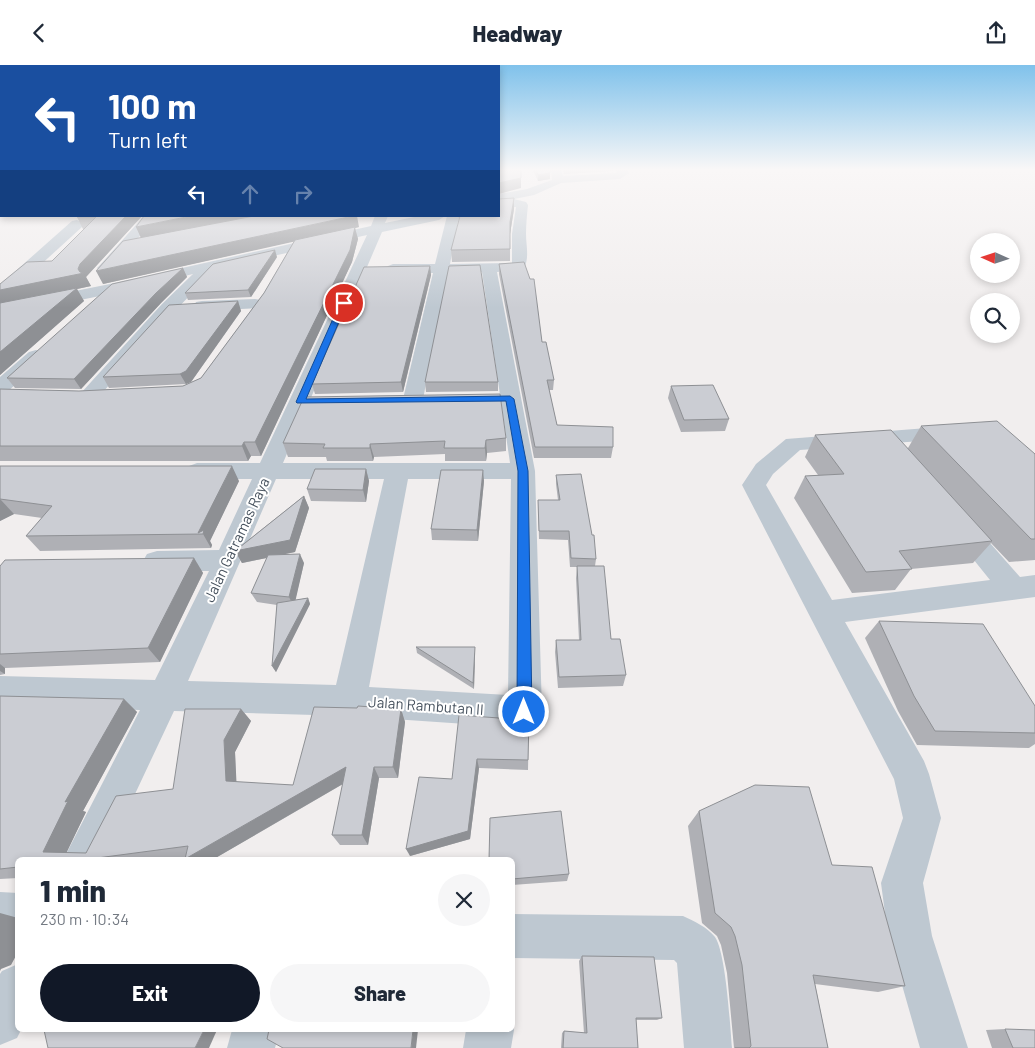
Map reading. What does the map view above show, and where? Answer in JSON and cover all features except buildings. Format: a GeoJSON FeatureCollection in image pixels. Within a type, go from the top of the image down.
{"type":"FeatureCollection","features":[{"type":"Feature","properties":{"kind":"street"},"geometry":{"type":"LineString","coordinates":[[358,270],[518,267],[520,262],[519,233],[521,216]]}},
{"type":"Feature","properties":{"kind":"street"},"geometry":{"type":"LineString","coordinates":[[88,309],[123,247],[150,217]]}},
{"type":"Feature","properties":{"kind":"street"},"geometry":{"type":"LineString","coordinates":[[1,308],[385,221],[428,217]]}},
{"type":"Feature","properties":{"kind":"street"},"geometry":{"type":"LineString","coordinates":[[413,399],[454,217]]}},
{"type":"Feature","properties":{"kind":"street"},"geometry":{"type":"LineString","coordinates":[[100,287],[209,267],[385,221]]}},
{"type":"Feature","properties":{"kind":"street","name":"Jalan Gatramas Raya"},"geometry":{"type":"LineString","coordinates":[[84,857],[164,697],[269,472],[310,401],[358,270],[385,221]]}},
{"type":"Feature","properties":{"kind":"street"},"geometry":{"type":"LineString","coordinates":[[0,293],[78,223]]}},
{"type":"Feature","properties":{"kind":"street"},"geometry":{"type":"LineString","coordinates":[[123,247],[142,244]]}},
{"type":"Feature","properties":{"kind":"street"},"geometry":{"type":"LineString","coordinates":[[281,268],[291,247]]}},
{"type":"Feature","properties":{"kind":"street"},"geometry":{"type":"LineString","coordinates":[[88,397],[168,307],[209,267]]}},
{"type":"Feature","properties":{"kind":"street","name":"Jalan Rambutan II"},"geometry":{"type":"LineString","coordinates":[[0,691],[349,701],[524,712],[523,471],[500,399],[489,268]]}},
{"type":"Feature","properties":{"kind":"street"},"geometry":{"type":"LineString","coordinates":[[168,307],[255,305]]}},
{"type":"Feature","properties":{"kind":"street"},"geometry":{"type":"LineString","coordinates":[[0,389],[47,346]]}},
{"type":"Feature","properties":{"kind":"street"},"geometry":{"type":"LineString","coordinates":[[0,396],[20,396]]}},
{"type":"Feature","properties":{"kind":"street"},"geometry":{"type":"LineString","coordinates":[[68,397],[116,396]]}},
{"type":"Feature","properties":{"kind":"street"},"geometry":{"type":"LineString","coordinates":[[944,1048],[910,936],[902,883],[922,818],[911,774],[754,485],[764,469],[794,444],[891,449],[980,431]]}},
{"type":"Feature","properties":{"kind":"street"},"geometry":{"type":"LineString","coordinates":[[172,471],[523,471]]}},
{"type":"Feature","properties":{"kind":"street"},"geometry":{"type":"LineString","coordinates":[[349,701],[398,471]]}},
{"type":"Feature","properties":{"kind":"street"},"geometry":{"type":"LineString","coordinates":[[945,510],[1025,587]]}},
{"type":"Feature","properties":{"kind":"street"},"geometry":{"type":"LineString","coordinates":[[129,562],[228,560]]}},
{"type":"Feature","properties":{"kind":"street"},"geometry":{"type":"LineString","coordinates":[[823,613],[1025,587]]}},
{"type":"Feature","properties":{"kind":"street"},"geometry":{"type":"LineString","coordinates":[[0,913],[15,914]]}},
{"type":"Feature","properties":{"kind":"street"},"geometry":{"type":"LineString","coordinates":[[515,936],[683,938],[699,953],[708,1048]]}},
{"type":"Feature","properties":{"kind":"street"},"geometry":{"type":"LineString","coordinates":[[0,1021],[15,993]]}},
{"type":"Feature","properties":{"kind":"street"},"geometry":{"type":"LineString","coordinates":[[251,1048],[255,1032]]}},
{"type":"Feature","properties":{"kind":"street"},"geometry":{"type":"LineString","coordinates":[[487,1048],[490,1032]]}},
{"type":"Feature","properties":{"kind":"route"},"geometry":{"type":"LineString","coordinates":[[344,303],[300,402],[510,399],[523,471],[524,712]]}}]}
